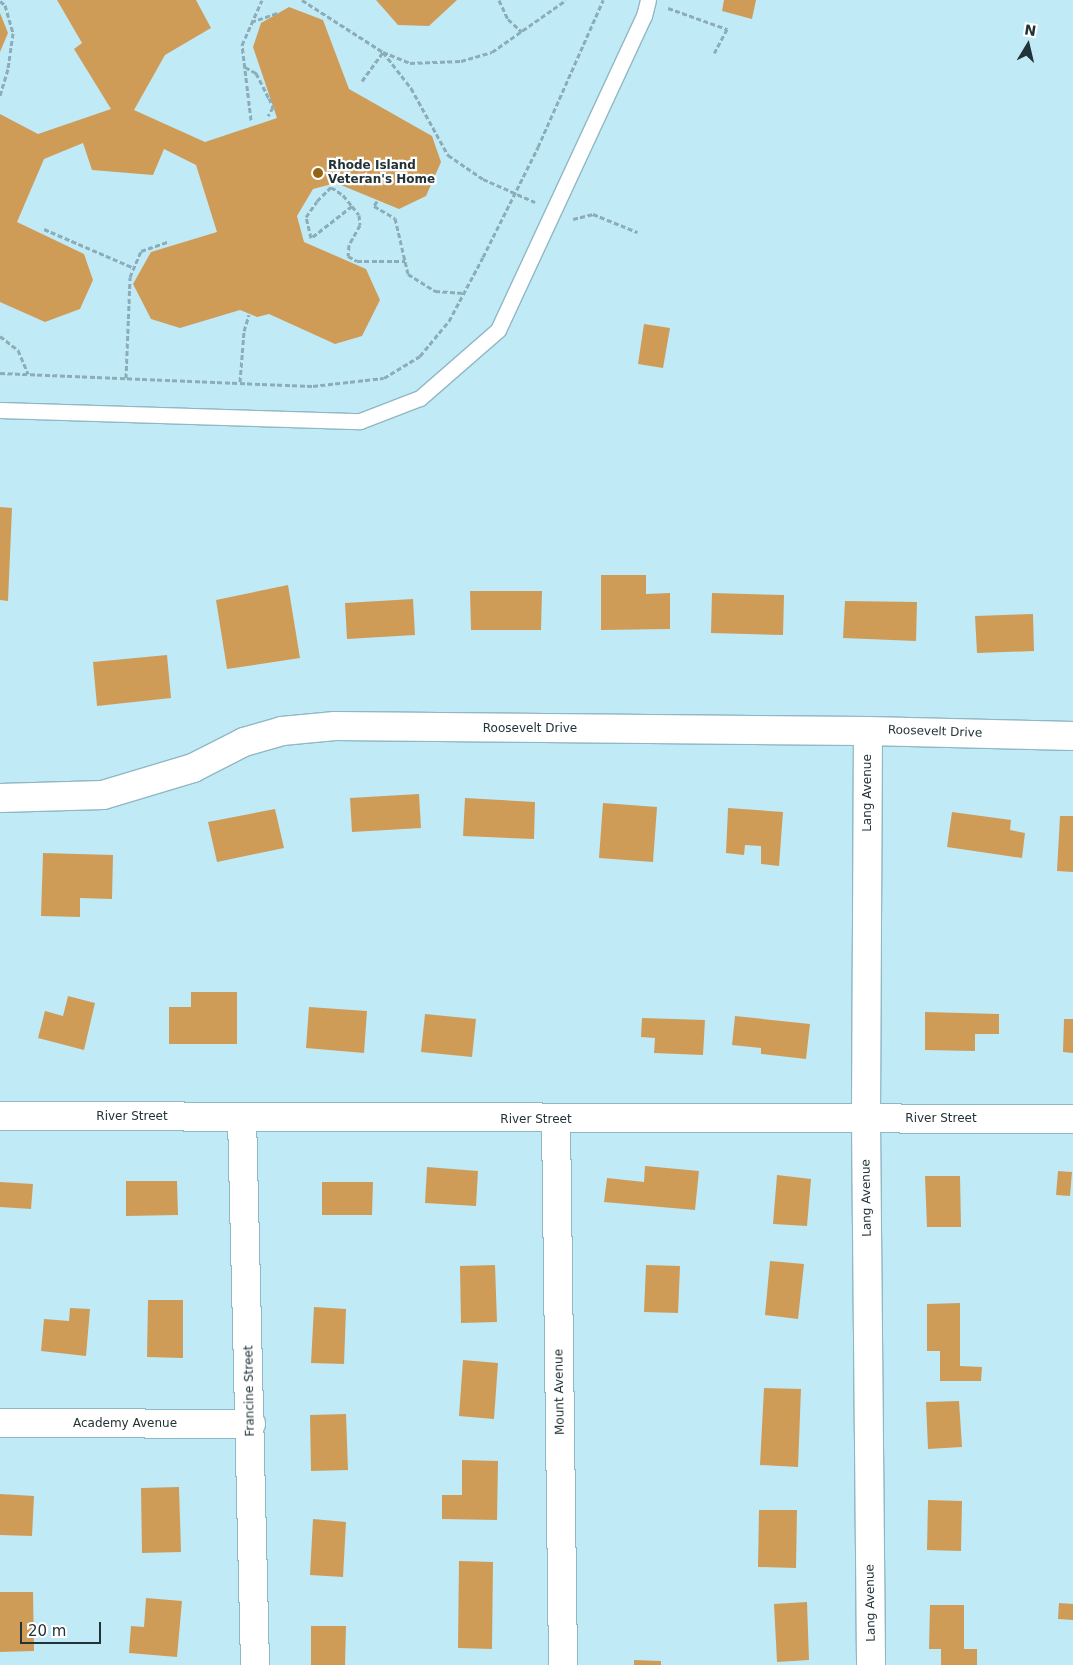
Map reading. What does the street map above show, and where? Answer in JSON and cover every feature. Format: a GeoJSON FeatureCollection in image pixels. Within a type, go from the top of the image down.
{"type":"FeatureCollection","features":[{"type":"Feature","properties":{"kind":"street","name":"Roosevelt Drive"},"geometry":{"type":"LineString","coordinates":[[0,798],[103,795],[193,768],[244,742],[282,731],[336,726],[868,730],[1073,736]]}},
{"type":"Feature","properties":{"kind":"street","name":"Lang Avenue"},"geometry":{"type":"LineString","coordinates":[[868,730],[866,1120],[871,1665]]}},
{"type":"Feature","properties":{"kind":"street","name":"River Street"},"geometry":{"type":"LineString","coordinates":[[0,1116],[556,1120],[1073,1119]]}},
{"type":"Feature","properties":{"kind":"street","name":"Francine Street"},"geometry":{"type":"LineString","coordinates":[[242,1117],[251,1424],[255,1665]]}},
{"type":"Feature","properties":{"kind":"street","name":"Mount Avenue"},"geometry":{"type":"LineString","coordinates":[[556,1120],[563,1665]]}},
{"type":"Feature","properties":{"kind":"street","name":"Academy Avenue"},"geometry":{"type":"LineString","coordinates":[[0,1423],[251,1424]]}},
{"type":"Feature","properties":{"kind":"lane"},"geometry":{"type":"LineString","coordinates":[[0,410],[360,421],[420,398],[498,330],[644,16],[648,0]]}},
{"type":"Feature","properties":{"kind":"path"},"geometry":{"type":"LineString","coordinates":[[251,120],[245,94],[245,66],[242,45],[262,0]]}},
{"type":"Feature","properties":{"kind":"path"},"geometry":{"type":"LineString","coordinates":[[302,0],[383,52],[410,62],[461,60],[492,52],[566,0]]}},
{"type":"Feature","properties":{"kind":"path"},"geometry":{"type":"LineString","coordinates":[[499,0],[508,19],[522,32]]}},
{"type":"Feature","properties":{"kind":"path"},"geometry":{"type":"LineString","coordinates":[[0,373],[313,386],[384,378],[420,356],[449,321],[464,293],[514,193],[603,0]]}},
{"type":"Feature","properties":{"kind":"path"},"geometry":{"type":"LineString","coordinates":[[648,0],[726,30],[714,53]]}},
{"type":"Feature","properties":{"kind":"path"},"geometry":{"type":"LineString","coordinates":[[0,1],[5,5],[13,33],[8,69],[0,96]]}},
{"type":"Feature","properties":{"kind":"path"},"geometry":{"type":"LineString","coordinates":[[251,22],[277,13]]}},
{"type":"Feature","properties":{"kind":"path"},"geometry":{"type":"LineString","coordinates":[[362,81],[383,52]]}},
{"type":"Feature","properties":{"kind":"path"},"geometry":{"type":"LineString","coordinates":[[383,52],[411,88],[448,154],[483,179],[572,219],[593,214],[637,232]]}},
{"type":"Feature","properties":{"kind":"path"},"geometry":{"type":"LineString","coordinates":[[245,66],[256,73],[269,98],[273,107],[268,116]]}},
{"type":"Feature","properties":{"kind":"path"},"geometry":{"type":"LineString","coordinates":[[352,206],[311,238],[306,218],[317,201],[332,187],[352,206],[359,215],[360,225],[349,245],[348,256],[357,261],[405,261]]}},
{"type":"Feature","properties":{"kind":"path"},"geometry":{"type":"LineString","coordinates":[[377,200],[374,206],[395,218],[408,274],[435,291],[464,293]]}},
{"type":"Feature","properties":{"kind":"path"},"geometry":{"type":"LineString","coordinates":[[44,229],[134,268]]}},
{"type":"Feature","properties":{"kind":"path"},"geometry":{"type":"LineString","coordinates":[[126,378],[127,310],[134,268],[141,251],[167,242]]}},
{"type":"Feature","properties":{"kind":"path"},"geometry":{"type":"LineString","coordinates":[[240,382],[244,331],[250,315]]}},
{"type":"Feature","properties":{"kind":"path"},"geometry":{"type":"LineString","coordinates":[[0,336],[18,350],[28,374]]}},
{"type":"Feature","properties":{"kind":"building","name":"Rhode Island Veteran's Home"},"geometry":{"type":"Polygon","coordinates":[[[57,0],[196,0],[211,28],[165,55],[134,110],[205,142],[277,118],[253,47],[261,23],[289,7],[323,20],[349,89],[432,136],[441,162],[426,196],[399,209],[336,183],[313,189],[297,216],[304,242],[366,269],[380,300],[362,336],[335,344],[269,314],[257,317],[240,310],[180,328],[151,319],[133,284],[151,252],[217,232],[196,165],[164,149],[153,175],[92,170],[83,143],[44,159],[17,222],[84,254],[93,280],[80,309],[45,322],[0,302],[0,114],[38,134],[111,109],[74,49],[82,43],[57,0]]]}},
{"type":"Feature","properties":{"kind":"building"},"geometry":{"type":"Polygon","coordinates":[[[376,0],[457,0],[429,26],[398,25],[376,0]]]}},
{"type":"Feature","properties":{"kind":"building"},"geometry":{"type":"Polygon","coordinates":[[[724,0],[756,0],[752,19],[722,11],[724,0]]]}},
{"type":"Feature","properties":{"kind":"building"},"geometry":{"type":"Polygon","coordinates":[[[0,13],[8,33],[0,52],[0,13]]]}},
{"type":"Feature","properties":{"kind":"building"},"geometry":{"type":"Polygon","coordinates":[[[644,324],[670,328],[663,368],[638,364],[644,324]]]}},
{"type":"Feature","properties":{"kind":"building"},"geometry":{"type":"Polygon","coordinates":[[[0,507],[12,508],[8,601],[0,600],[0,507]]]}},
{"type":"Feature","properties":{"kind":"building"},"geometry":{"type":"Polygon","coordinates":[[[601,575],[646,575],[646,594],[670,593],[670,629],[601,630],[601,575]]]}},
{"type":"Feature","properties":{"kind":"building"},"geometry":{"type":"Polygon","coordinates":[[[288,585],[300,658],[227,669],[216,600],[288,585]]]}},
{"type":"Feature","properties":{"kind":"building"},"geometry":{"type":"Polygon","coordinates":[[[470,591],[542,591],[541,630],[471,630],[470,591]]]}},
{"type":"Feature","properties":{"kind":"building"},"geometry":{"type":"Polygon","coordinates":[[[712,593],[784,595],[783,635],[711,633],[712,593]]]}},
{"type":"Feature","properties":{"kind":"building"},"geometry":{"type":"Polygon","coordinates":[[[413,599],[415,635],[347,639],[345,603],[413,599]]]}},
{"type":"Feature","properties":{"kind":"building"},"geometry":{"type":"Polygon","coordinates":[[[845,601],[917,602],[916,641],[843,638],[845,601]]]}},
{"type":"Feature","properties":{"kind":"building"},"geometry":{"type":"Polygon","coordinates":[[[1033,614],[1034,651],[977,653],[975,616],[1033,614]]]}},
{"type":"Feature","properties":{"kind":"building"},"geometry":{"type":"Polygon","coordinates":[[[167,655],[171,698],[97,706],[93,662],[167,655]]]}},
{"type":"Feature","properties":{"kind":"building"},"geometry":{"type":"Polygon","coordinates":[[[419,794],[421,828],[352,832],[350,798],[419,794]]]}},
{"type":"Feature","properties":{"kind":"building"},"geometry":{"type":"Polygon","coordinates":[[[465,798],[535,802],[534,839],[463,836],[465,798]]]}},
{"type":"Feature","properties":{"kind":"building"},"geometry":{"type":"Polygon","coordinates":[[[603,803],[657,807],[653,862],[599,858],[603,803]]]}},
{"type":"Feature","properties":{"kind":"building"},"geometry":{"type":"Polygon","coordinates":[[[728,808],[783,812],[779,866],[761,864],[761,846],[745,845],[744,855],[726,853],[728,808]]]}},
{"type":"Feature","properties":{"kind":"building"},"geometry":{"type":"Polygon","coordinates":[[[275,809],[284,848],[217,862],[208,822],[275,809]]]}},
{"type":"Feature","properties":{"kind":"building"},"geometry":{"type":"Polygon","coordinates":[[[952,812],[1011,820],[1010,830],[1025,833],[1022,858],[947,847],[952,812]]]}},
{"type":"Feature","properties":{"kind":"building"},"geometry":{"type":"Polygon","coordinates":[[[1060,816],[1073,816],[1073,872],[1057,871],[1060,816]]]}},
{"type":"Feature","properties":{"kind":"building"},"geometry":{"type":"Polygon","coordinates":[[[43,853],[113,855],[112,899],[80,898],[80,917],[41,916],[43,853]]]}},
{"type":"Feature","properties":{"kind":"building"},"geometry":{"type":"Polygon","coordinates":[[[191,992],[237,992],[237,1044],[169,1044],[169,1007],[191,1007],[191,992]]]}},
{"type":"Feature","properties":{"kind":"building"},"geometry":{"type":"Polygon","coordinates":[[[68,996],[95,1003],[84,1050],[38,1038],[45,1011],[63,1016],[68,996]]]}},
{"type":"Feature","properties":{"kind":"building"},"geometry":{"type":"Polygon","coordinates":[[[309,1007],[367,1011],[364,1053],[306,1048],[309,1007]]]}},
{"type":"Feature","properties":{"kind":"building"},"geometry":{"type":"Polygon","coordinates":[[[925,1012],[999,1014],[999,1034],[975,1034],[975,1051],[925,1050],[925,1012]]]}},
{"type":"Feature","properties":{"kind":"building"},"geometry":{"type":"Polygon","coordinates":[[[425,1014],[476,1019],[472,1057],[421,1052],[425,1014]]]}},
{"type":"Feature","properties":{"kind":"building"},"geometry":{"type":"Polygon","coordinates":[[[735,1016],[810,1024],[806,1059],[761,1054],[761,1048],[732,1045],[735,1016]]]}},
{"type":"Feature","properties":{"kind":"building"},"geometry":{"type":"Polygon","coordinates":[[[642,1018],[705,1020],[703,1055],[654,1053],[655,1038],[641,1037],[642,1018]]]}},
{"type":"Feature","properties":{"kind":"building"},"geometry":{"type":"Polygon","coordinates":[[[1064,1019],[1073,1019],[1073,1053],[1063,1052],[1064,1019]]]}},
{"type":"Feature","properties":{"kind":"building"},"geometry":{"type":"Polygon","coordinates":[[[645,1166],[699,1171],[695,1210],[604,1202],[607,1178],[644,1182],[645,1166]]]}},
{"type":"Feature","properties":{"kind":"building"},"geometry":{"type":"Polygon","coordinates":[[[427,1167],[478,1171],[476,1206],[425,1203],[427,1167]]]}},
{"type":"Feature","properties":{"kind":"building"},"geometry":{"type":"Polygon","coordinates":[[[1058,1171],[1072,1172],[1070,1196],[1056,1195],[1058,1171]]]}},
{"type":"Feature","properties":{"kind":"building"},"geometry":{"type":"Polygon","coordinates":[[[777,1175],[811,1179],[807,1226],[773,1224],[777,1175]]]}},
{"type":"Feature","properties":{"kind":"building"},"geometry":{"type":"Polygon","coordinates":[[[925,1176],[960,1176],[961,1227],[927,1227],[925,1176]]]}},
{"type":"Feature","properties":{"kind":"building"},"geometry":{"type":"Polygon","coordinates":[[[126,1181],[177,1181],[178,1215],[126,1216],[126,1181]]]}},
{"type":"Feature","properties":{"kind":"building"},"geometry":{"type":"Polygon","coordinates":[[[0,1182],[33,1184],[31,1209],[0,1207],[0,1182]]]}},
{"type":"Feature","properties":{"kind":"building"},"geometry":{"type":"Polygon","coordinates":[[[322,1182],[373,1182],[372,1215],[322,1215],[322,1182]]]}},
{"type":"Feature","properties":{"kind":"building"},"geometry":{"type":"Polygon","coordinates":[[[770,1261],[804,1264],[798,1319],[765,1315],[770,1261]]]}},
{"type":"Feature","properties":{"kind":"building"},"geometry":{"type":"Polygon","coordinates":[[[495,1265],[497,1322],[461,1323],[460,1266],[495,1265]]]}},
{"type":"Feature","properties":{"kind":"building"},"geometry":{"type":"Polygon","coordinates":[[[646,1265],[680,1266],[678,1313],[644,1312],[646,1265]]]}},
{"type":"Feature","properties":{"kind":"building"},"geometry":{"type":"Polygon","coordinates":[[[148,1300],[183,1300],[183,1358],[147,1357],[148,1300]]]}},
{"type":"Feature","properties":{"kind":"building"},"geometry":{"type":"Polygon","coordinates":[[[960,1303],[960,1366],[982,1367],[981,1381],[940,1381],[940,1351],[927,1351],[927,1304],[960,1303]]]}},
{"type":"Feature","properties":{"kind":"building"},"geometry":{"type":"Polygon","coordinates":[[[314,1307],[346,1309],[344,1364],[311,1363],[314,1307]]]}},
{"type":"Feature","properties":{"kind":"building"},"geometry":{"type":"Polygon","coordinates":[[[70,1308],[90,1309],[86,1356],[41,1351],[44,1319],[69,1321],[70,1308]]]}},
{"type":"Feature","properties":{"kind":"building"},"geometry":{"type":"Polygon","coordinates":[[[463,1360],[498,1363],[494,1419],[459,1416],[463,1360]]]}},
{"type":"Feature","properties":{"kind":"building"},"geometry":{"type":"Polygon","coordinates":[[[764,1388],[801,1389],[798,1467],[760,1465],[764,1388]]]}},
{"type":"Feature","properties":{"kind":"building"},"geometry":{"type":"Polygon","coordinates":[[[959,1401],[962,1447],[928,1449],[926,1402],[959,1401]]]}},
{"type":"Feature","properties":{"kind":"building"},"geometry":{"type":"Polygon","coordinates":[[[346,1414],[348,1470],[311,1471],[310,1415],[346,1414]]]}},
{"type":"Feature","properties":{"kind":"building"},"geometry":{"type":"Polygon","coordinates":[[[462,1460],[498,1461],[497,1520],[442,1519],[442,1495],[462,1495],[462,1460]]]}},
{"type":"Feature","properties":{"kind":"building"},"geometry":{"type":"Polygon","coordinates":[[[179,1487],[181,1552],[142,1553],[141,1488],[179,1487]]]}},
{"type":"Feature","properties":{"kind":"building"},"geometry":{"type":"Polygon","coordinates":[[[0,1494],[34,1496],[32,1536],[0,1535],[0,1494]]]}},
{"type":"Feature","properties":{"kind":"building"},"geometry":{"type":"Polygon","coordinates":[[[928,1500],[962,1501],[961,1551],[927,1550],[928,1500]]]}},
{"type":"Feature","properties":{"kind":"building"},"geometry":{"type":"Polygon","coordinates":[[[759,1510],[797,1510],[796,1568],[758,1567],[759,1510]]]}},
{"type":"Feature","properties":{"kind":"building"},"geometry":{"type":"Polygon","coordinates":[[[313,1519],[346,1522],[343,1577],[310,1575],[313,1519]]]}},
{"type":"Feature","properties":{"kind":"building"},"geometry":{"type":"Polygon","coordinates":[[[459,1561],[493,1562],[492,1649],[458,1648],[459,1561]]]}},
{"type":"Feature","properties":{"kind":"building"},"geometry":{"type":"Polygon","coordinates":[[[0,1592],[33,1592],[34,1651],[0,1652],[0,1592]]]}},
{"type":"Feature","properties":{"kind":"building"},"geometry":{"type":"Polygon","coordinates":[[[146,1598],[182,1601],[177,1657],[129,1653],[131,1626],[144,1627],[146,1598]]]}},
{"type":"Feature","properties":{"kind":"building"},"geometry":{"type":"Polygon","coordinates":[[[807,1602],[809,1660],[777,1662],[774,1604],[807,1602]]]}},
{"type":"Feature","properties":{"kind":"building"},"geometry":{"type":"Polygon","coordinates":[[[1059,1603],[1073,1604],[1073,1620],[1058,1619],[1059,1603]]]}},
{"type":"Feature","properties":{"kind":"building"},"geometry":{"type":"Polygon","coordinates":[[[930,1605],[964,1605],[964,1649],[977,1649],[977,1665],[941,1665],[941,1649],[929,1649],[930,1605]]]}},
{"type":"Feature","properties":{"kind":"building"},"geometry":{"type":"Polygon","coordinates":[[[311,1626],[346,1626],[345,1665],[311,1665],[311,1626]]]}},
{"type":"Feature","properties":{"kind":"building"},"geometry":{"type":"Polygon","coordinates":[[[634,1660],[661,1661],[661,1665],[634,1665],[634,1660]]]}},
{"type":"Feature","properties":{"kind":"place","name":"Rhode Island Veteran's Home"},"geometry":{"type":"Point","coordinates":[318,173]}}]}
